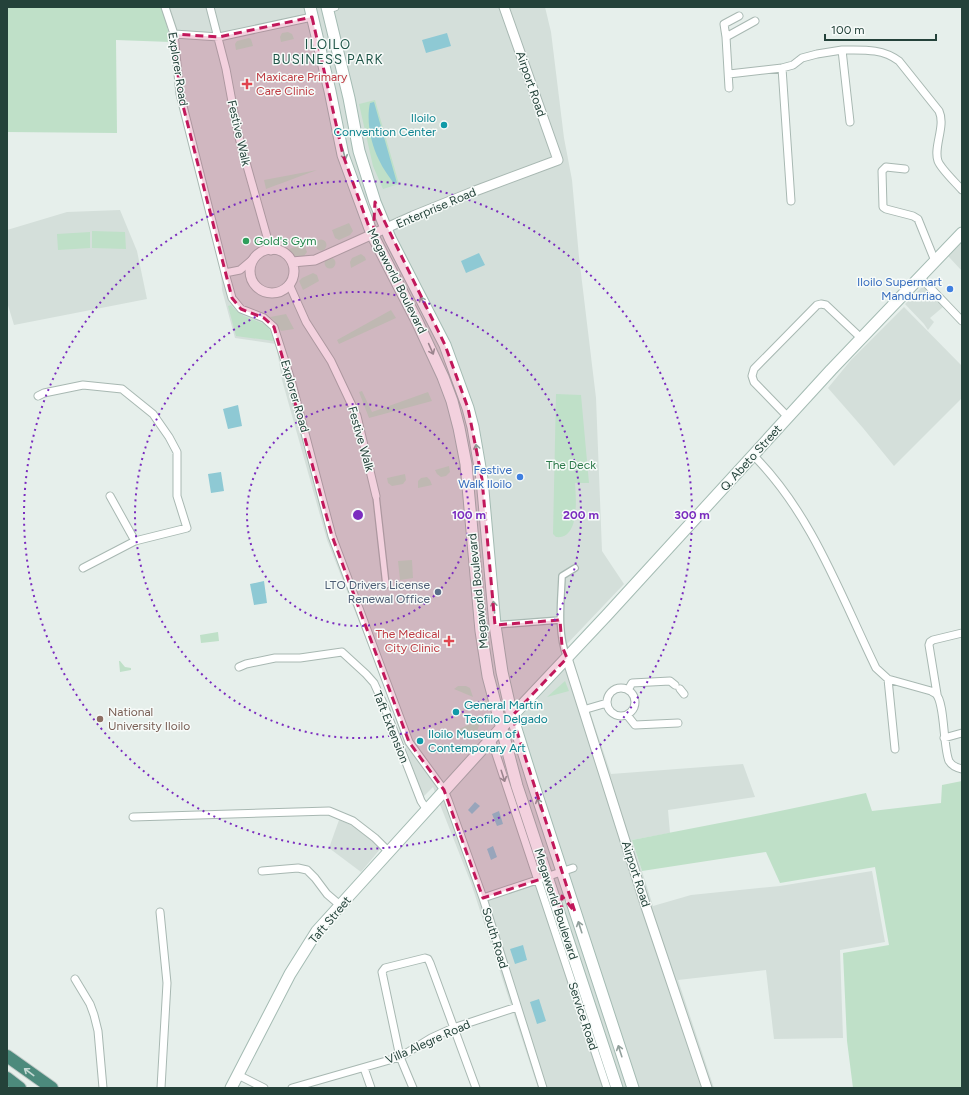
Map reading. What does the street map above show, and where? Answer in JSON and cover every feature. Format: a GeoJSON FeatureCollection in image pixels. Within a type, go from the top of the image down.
{"type":"FeatureCollection","features":[{"type":"Feature","properties":{"kind":"highway"},"geometry":{"type":"LineString","coordinates":[[7,1056],[52,1088]]}},
{"type":"Feature","properties":{"kind":"highway"},"geometry":{"type":"LineString","coordinates":[[7,1078],[20,1088]]}},
{"type":"Feature","properties":{"kind":"main road","name":"Megaworld Boulevard"},"geometry":{"type":"LineString","coordinates":[[330,8],[359,151],[375,202],[386,229],[445,345],[462,389],[473,427],[482,479],[495,625],[512,716],[524,757],[633,1088]]}},
{"type":"Feature","properties":{"kind":"main road","name":"Megaworld Boulevard"},"geometry":{"type":"LineString","coordinates":[[311,12],[330,91],[343,155],[372,234],[434,356],[452,401],[463,447],[467,474],[481,631],[488,676],[510,762],[536,843],[542,878],[560,918],[617,1088]]}},
{"type":"Feature","properties":{"kind":"main road"},"geometry":{"type":"LineString","coordinates":[[362,207],[364,210],[370,211],[375,206],[375,202]]}},
{"type":"Feature","properties":{"kind":"main road","name":"Q. Abeto Street"},"geometry":{"type":"LineString","coordinates":[[444,790],[861,338],[962,233]]}},
{"type":"Feature","properties":{"kind":"main road"},"geometry":{"type":"LineString","coordinates":[[391,269],[390,260],[393,258],[399,258],[403,262]]}},
{"type":"Feature","properties":{"kind":"main road"},"geometry":{"type":"LineString","coordinates":[[488,676],[492,681],[496,682],[501,680],[503,674]]}},
{"type":"Feature","properties":{"kind":"main road"},"geometry":{"type":"LineString","coordinates":[[510,762],[512,755],[515,752],[521,753],[524,757]]}},
{"type":"Feature","properties":{"kind":"main road","name":"Taft Street"},"geometry":{"type":"LineString","coordinates":[[231,1088],[290,974],[317,931],[444,790]]}},
{"type":"Feature","properties":{"kind":"main road"},"geometry":{"type":"LineString","coordinates":[[536,843],[543,849],[547,849],[551,838]]}},
{"type":"Feature","properties":{"kind":"main road"},"geometry":{"type":"LineString","coordinates":[[560,918],[561,911],[565,906],[570,907],[575,912]]}},
{"type":"Feature","properties":{"kind":"street","name":"Explorer Road"},"geometry":{"type":"LineString","coordinates":[[165,7],[174,34],[180,94],[232,298],[241,309],[264,318],[274,327],[291,380],[335,544],[409,742],[444,790]]}},
{"type":"Feature","properties":{"kind":"street","name":"Festive Walk"},"geometry":{"type":"LineString","coordinates":[[210,7],[219,37],[238,134],[271,251],[278,249]]}},
{"type":"Feature","properties":{"kind":"street","name":"Airport Road"},"geometry":{"type":"LineString","coordinates":[[504,7],[558,160]]}},
{"type":"Feature","properties":{"kind":"street"},"geometry":{"type":"LineString","coordinates":[[174,34],[219,37],[311,12]]}},
{"type":"Feature","properties":{"kind":"street"},"geometry":{"type":"LineString","coordinates":[[729,88],[724,24],[739,16]]}},
{"type":"Feature","properties":{"kind":"street"},"geometry":{"type":"LineString","coordinates":[[726,37],[756,21]]}},
{"type":"Feature","properties":{"kind":"street"},"geometry":{"type":"LineString","coordinates":[[729,74],[782,68],[793,65],[802,58],[842,50],[867,49],[894,57],[899,61],[939,111],[942,120],[938,162],[962,190]]}},
{"type":"Feature","properties":{"kind":"street"},"geometry":{"type":"LineString","coordinates":[[842,50],[850,122]]}},
{"type":"Feature","properties":{"kind":"street"},"geometry":{"type":"LineString","coordinates":[[782,68],[791,201]]}},
{"type":"Feature","properties":{"kind":"street","name":"Enterprise Road"},"geometry":{"type":"LineString","coordinates":[[292,262],[315,260],[372,234],[475,191],[558,160]]}},
{"type":"Feature","properties":{"kind":"street"},"geometry":{"type":"LineString","coordinates":[[905,169],[886,167],[882,170],[883,207],[913,216],[918,219],[935,261]]}},
{"type":"Feature","properties":{"kind":"street"},"geometry":{"type":"LineString","coordinates":[[225,273],[240,270],[258,253],[264,250],[278,249],[284,252],[292,262],[294,270],[293,278],[289,284],[279,291],[273,293],[266,292],[255,285],[251,279],[250,272],[253,258]]}},
{"type":"Feature","properties":{"kind":"street"},"geometry":{"type":"LineString","coordinates":[[920,277],[962,321]]}},
{"type":"Feature","properties":{"kind":"street","name":"Festive Walk"},"geometry":{"type":"LineString","coordinates":[[289,284],[306,322],[332,361],[357,416],[376,496],[386,585]]}},
{"type":"Feature","properties":{"kind":"street"},"geometry":{"type":"LineString","coordinates":[[788,417],[754,382],[752,376],[754,369],[817,305],[826,305],[861,338]]}},
{"type":"Feature","properties":{"kind":"street"},"geometry":{"type":"LineString","coordinates":[[38,396],[44,393],[83,385],[122,390],[153,414],[169,437],[176,452],[177,496],[188,528],[135,541],[83,568]]}},
{"type":"Feature","properties":{"kind":"street"},"geometry":{"type":"LineString","coordinates":[[753,455],[770,472],[791,500],[820,548],[876,668],[888,679],[931,690],[937,694]]}},
{"type":"Feature","properties":{"kind":"street"},"geometry":{"type":"LineString","coordinates":[[110,496],[135,541]]}},
{"type":"Feature","properties":{"kind":"street"},"geometry":{"type":"LineString","coordinates":[[567,658],[562,646],[560,620],[562,576],[575,568]]}},
{"type":"Feature","properties":{"kind":"street"},"geometry":{"type":"LineString","coordinates":[[495,625],[560,620]]}},
{"type":"Feature","properties":{"kind":"street"},"geometry":{"type":"LineString","coordinates":[[962,633],[933,640],[929,645],[949,761],[953,765],[962,769]]}},
{"type":"Feature","properties":{"kind":"street","name":"Taft Extension"},"geometry":{"type":"LineString","coordinates":[[239,667],[246,664],[275,658],[300,658],[342,652],[374,683],[384,703],[421,801],[427,810]]}},
{"type":"Feature","properties":{"kind":"street","name":"Airport Road"},"geometry":{"type":"LineString","coordinates":[[567,658],[647,910],[707,1088]]}},
{"type":"Feature","properties":{"kind":"street"},"geometry":{"type":"LineString","coordinates":[[888,679],[895,749]]}},
{"type":"Feature","properties":{"kind":"street"},"geometry":{"type":"LineString","coordinates":[[628,690],[632,683],[670,681],[680,689]]}},
{"type":"Feature","properties":{"kind":"street"},"geometry":{"type":"LineString","coordinates":[[619,688],[628,690],[634,696],[634,709],[627,715],[618,716],[613,714],[610,711],[608,697],[614,690],[619,688]]}},
{"type":"Feature","properties":{"kind":"street"},"geometry":{"type":"LineString","coordinates":[[583,710],[608,703]]}},
{"type":"Feature","properties":{"kind":"street"},"geometry":{"type":"LineString","coordinates":[[627,715],[635,725],[678,723]]}},
{"type":"Feature","properties":{"kind":"street"},"geometry":{"type":"LineString","coordinates":[[944,738],[962,733]]}},
{"type":"Feature","properties":{"kind":"street","name":"Service Road"},"geometry":{"type":"LineString","coordinates":[[491,739],[542,878],[607,1088]]}},
{"type":"Feature","properties":{"kind":"street","name":"South Road"},"geometry":{"type":"LineString","coordinates":[[444,790],[483,898],[542,1088]]}},
{"type":"Feature","properties":{"kind":"street"},"geometry":{"type":"LineString","coordinates":[[133,817],[329,811],[353,821],[375,838],[389,852]]}},
{"type":"Feature","properties":{"kind":"street"},"geometry":{"type":"LineString","coordinates":[[262,871],[298,868],[307,870],[327,894],[340,906]]}},
{"type":"Feature","properties":{"kind":"street"},"geometry":{"type":"LineString","coordinates":[[483,898],[573,868]]}},
{"type":"Feature","properties":{"kind":"street"},"geometry":{"type":"LineString","coordinates":[[160,912],[167,983],[161,1088]]}},
{"type":"Feature","properties":{"kind":"street"},"geometry":{"type":"LineString","coordinates":[[413,1088],[400,1057],[382,972],[385,968],[425,958],[428,959],[476,1088]]}},
{"type":"Feature","properties":{"kind":"street"},"geometry":{"type":"LineString","coordinates":[[75,979],[90,1004],[98,1031],[102,1088]]}},
{"type":"Feature","properties":{"kind":"street","name":"Villa Alegre Road"},"geometry":{"type":"LineString","coordinates":[[292,1088],[400,1057],[431,1038],[453,1028],[517,1007]]}},
{"type":"Feature","properties":{"kind":"street"},"geometry":{"type":"LineString","coordinates":[[364,1068],[371,1088]]}},
{"type":"Feature","properties":{"kind":"street"},"geometry":{"type":"LineString","coordinates":[[238,1075],[264,1088]]}},
{"type":"Feature","properties":{"kind":"highlighted area"},"geometry":{"type":"Polygon","coordinates":[[[312,17],[343,155],[373,238],[375,202],[445,345],[468,408],[482,479],[495,625],[560,620],[562,646],[567,658],[512,716],[575,912],[562,896],[561,918],[547,877],[483,898],[444,790],[409,742],[332,536],[274,327],[264,318],[241,309],[232,298],[180,94],[174,34],[219,37],[312,17]]]}},
{"type":"Feature","properties":{"kind":"shaded area","name":"ILOILO BUSINESS PARK"},"geometry":{"type":"Polygon","coordinates":[[[162,7],[545,7],[551,32],[564,138],[572,180],[579,257],[596,398],[602,551],[624,584],[567,644],[611,774],[743,764],[755,797],[668,810],[670,833],[632,840],[653,906],[691,895],[780,886],[872,871],[885,942],[840,950],[843,1038],[774,1039],[766,970],[678,980],[714,1088],[538,1088],[471,883],[433,787],[423,797],[381,678],[327,540],[282,380],[276,344],[235,338],[222,290],[221,270],[178,96],[171,36],[162,7]]]}},
{"type":"Feature","properties":{"kind":"shaded area"},"geometry":{"type":"Polygon","coordinates":[[[120,210],[137,251],[147,299],[14,325],[7,302],[7,230],[67,212],[120,210]]]}},
{"type":"Feature","properties":{"kind":"shaded area"},"geometry":{"type":"Polygon","coordinates":[[[962,242],[962,271],[948,256],[962,242]]]}},
{"type":"Feature","properties":{"kind":"shaded area"},"geometry":{"type":"Polygon","coordinates":[[[923,286],[943,307],[930,318],[934,322],[928,330],[905,304],[923,286]]]}},
{"type":"Feature","properties":{"kind":"shaded area"},"geometry":{"type":"Polygon","coordinates":[[[904,307],[962,366],[962,398],[894,466],[828,388],[851,360],[904,307]]]}},
{"type":"Feature","properties":{"kind":"shaded area"},"geometry":{"type":"Polygon","coordinates":[[[339,820],[353,826],[381,848],[361,872],[329,848],[339,820]]]}},
{"type":"Feature","properties":{"kind":"green space"},"geometry":{"type":"Polygon","coordinates":[[[7,7],[162,7],[171,42],[116,40],[117,133],[7,132],[7,7]]]}},
{"type":"Feature","properties":{"kind":"green space"},"geometry":{"type":"Polygon","coordinates":[[[288,32],[292,34],[294,39],[281,42],[280,37],[282,33],[288,32]]]}},
{"type":"Feature","properties":{"kind":"green space"},"geometry":{"type":"Polygon","coordinates":[[[249,38],[251,39],[253,46],[236,50],[235,44],[237,41],[249,38]]]}},
{"type":"Feature","properties":{"kind":"green space"},"geometry":{"type":"Polygon","coordinates":[[[375,100],[399,184],[383,189],[373,166],[359,104],[375,100]]]}},
{"type":"Feature","properties":{"kind":"green space"},"geometry":{"type":"Polygon","coordinates":[[[317,170],[266,189],[264,180],[317,170]]]}},
{"type":"Feature","properties":{"kind":"green space"},"geometry":{"type":"Polygon","coordinates":[[[349,223],[353,231],[350,235],[339,240],[335,238],[332,230],[349,223]]]}},
{"type":"Feature","properties":{"kind":"green space"},"geometry":{"type":"Polygon","coordinates":[[[92,231],[125,232],[126,249],[92,248],[92,231]]]}},
{"type":"Feature","properties":{"kind":"green space"},"geometry":{"type":"Polygon","coordinates":[[[90,232],[90,248],[58,250],[57,234],[90,232]]]}},
{"type":"Feature","properties":{"kind":"green space"},"geometry":{"type":"Polygon","coordinates":[[[321,239],[325,241],[327,245],[325,249],[321,251],[317,249],[315,245],[317,241],[321,239]]]}},
{"type":"Feature","properties":{"kind":"green space"},"geometry":{"type":"Polygon","coordinates":[[[304,244],[307,252],[304,256],[293,260],[289,258],[286,250],[304,244]]]}},
{"type":"Feature","properties":{"kind":"green space"},"geometry":{"type":"Polygon","coordinates":[[[361,254],[366,260],[351,268],[350,262],[352,258],[361,254]]]}},
{"type":"Feature","properties":{"kind":"green space"},"geometry":{"type":"Polygon","coordinates":[[[330,257],[334,259],[336,263],[334,267],[330,269],[326,267],[324,263],[326,259],[330,257]]]}},
{"type":"Feature","properties":{"kind":"green space"},"geometry":{"type":"Polygon","coordinates":[[[313,273],[317,275],[319,281],[303,290],[299,281],[313,273]]]}},
{"type":"Feature","properties":{"kind":"green space"},"geometry":{"type":"Polygon","coordinates":[[[231,305],[242,315],[268,327],[274,341],[236,336],[228,306],[231,305]]]}},
{"type":"Feature","properties":{"kind":"green space"},"geometry":{"type":"Polygon","coordinates":[[[391,310],[396,318],[339,344],[337,340],[391,310]]]}},
{"type":"Feature","properties":{"kind":"green space"},"geometry":{"type":"Polygon","coordinates":[[[286,314],[294,329],[281,331],[275,321],[270,317],[286,314]]]}},
{"type":"Feature","properties":{"kind":"green space"},"geometry":{"type":"Polygon","coordinates":[[[362,391],[372,412],[428,392],[432,401],[369,418],[359,392],[362,391]]]}},
{"type":"Feature","properties":{"kind":"green space","name":"The Deck"},"geometry":{"type":"Polygon","coordinates":[[[556,394],[581,395],[589,483],[575,483],[576,507],[573,525],[569,532],[564,536],[556,537],[553,534],[556,394]]]}},
{"type":"Feature","properties":{"kind":"green space"},"geometry":{"type":"Polygon","coordinates":[[[449,466],[450,472],[446,476],[441,477],[435,470],[449,466]]]}},
{"type":"Feature","properties":{"kind":"green space"},"geometry":{"type":"Polygon","coordinates":[[[405,474],[406,480],[403,484],[392,486],[388,483],[387,478],[405,474]]]}},
{"type":"Feature","properties":{"kind":"green space"},"geometry":{"type":"Polygon","coordinates":[[[427,477],[432,485],[418,488],[418,481],[421,478],[427,477]]]}},
{"type":"Feature","properties":{"kind":"green space"},"geometry":{"type":"Polygon","coordinates":[[[412,560],[413,578],[400,580],[398,561],[412,560]]]}},
{"type":"Feature","properties":{"kind":"green space"},"geometry":{"type":"Polygon","coordinates":[[[218,632],[219,641],[201,643],[200,635],[218,632]]]}},
{"type":"Feature","properties":{"kind":"green space"},"geometry":{"type":"Polygon","coordinates":[[[119,661],[125,667],[131,668],[131,670],[120,672],[119,661]]]}},
{"type":"Feature","properties":{"kind":"green space"},"geometry":{"type":"Polygon","coordinates":[[[565,681],[569,691],[547,697],[565,681]]]}},
{"type":"Feature","properties":{"kind":"green space"},"geometry":{"type":"Polygon","coordinates":[[[458,686],[466,686],[470,688],[473,697],[454,689],[458,686]]]}},
{"type":"Feature","properties":{"kind":"green space"},"geometry":{"type":"Polygon","coordinates":[[[479,720],[477,730],[469,737],[463,735],[457,730],[479,720]]]}},
{"type":"Feature","properties":{"kind":"green space"},"geometry":{"type":"Polygon","coordinates":[[[962,781],[962,1088],[853,1088],[847,1041],[843,953],[889,945],[875,867],[780,883],[766,852],[642,871],[632,840],[866,793],[872,811],[941,803],[942,785],[962,781]]]}},
{"type":"Feature","properties":{"kind":"water"},"geometry":{"type":"Polygon","coordinates":[[[447,33],[451,46],[426,53],[422,40],[447,33]]]}},
{"type":"Feature","properties":{"kind":"water"},"geometry":{"type":"Polygon","coordinates":[[[374,102],[397,183],[394,184],[376,154],[372,140],[369,125],[369,110],[370,103],[374,102]]]}},
{"type":"Feature","properties":{"kind":"water"},"geometry":{"type":"Polygon","coordinates":[[[479,253],[485,265],[466,273],[461,261],[479,253]]]}},
{"type":"Feature","properties":{"kind":"water"},"geometry":{"type":"Polygon","coordinates":[[[238,405],[242,426],[228,429],[223,409],[238,405]]]}},
{"type":"Feature","properties":{"kind":"water"},"geometry":{"type":"Polygon","coordinates":[[[221,472],[224,491],[211,493],[208,474],[221,472]]]}},
{"type":"Feature","properties":{"kind":"water"},"geometry":{"type":"Polygon","coordinates":[[[264,581],[267,603],[254,605],[250,584],[264,581]]]}},
{"type":"Feature","properties":{"kind":"water"},"geometry":{"type":"Polygon","coordinates":[[[475,802],[480,806],[472,814],[468,810],[475,802]]]}},
{"type":"Feature","properties":{"kind":"water"},"geometry":{"type":"Polygon","coordinates":[[[499,811],[503,824],[497,826],[492,814],[499,811]]]}},
{"type":"Feature","properties":{"kind":"water"},"geometry":{"type":"Polygon","coordinates":[[[493,846],[497,857],[491,860],[487,849],[493,846]]]}},
{"type":"Feature","properties":{"kind":"water"},"geometry":{"type":"Polygon","coordinates":[[[523,945],[527,960],[515,964],[510,949],[523,945]]]}},
{"type":"Feature","properties":{"kind":"water"},"geometry":{"type":"Polygon","coordinates":[[[539,999],[546,1021],[537,1024],[530,1002],[539,999]]]}},
{"type":"Feature","properties":{"kind":"place","name":"Maxicare Primary Care Clinic"},"geometry":{"type":"Point","coordinates":[247,84]}},
{"type":"Feature","properties":{"kind":"place","name":"Iloilo Convention Center"},"geometry":{"type":"Point","coordinates":[444,125]}},
{"type":"Feature","properties":{"kind":"place","name":"Gold's Gym"},"geometry":{"type":"Point","coordinates":[246,241]}},
{"type":"Feature","properties":{"kind":"place","name":"Iloilo Supermart Mandurriao"},"geometry":{"type":"Point","coordinates":[950,289]}},
{"type":"Feature","properties":{"kind":"place","name":"Festive Walk Iloilo"},"geometry":{"type":"Point","coordinates":[520,477]}},
{"type":"Feature","properties":{"kind":"place","name":"LTO Drivers License Renewal Office"},"geometry":{"type":"Point","coordinates":[438,592]}},
{"type":"Feature","properties":{"kind":"place","name":"The Medical City Clinic"},"geometry":{"type":"Point","coordinates":[449,641]}},
{"type":"Feature","properties":{"kind":"place","name":"General Martín Teofilo Delgado"},"geometry":{"type":"Point","coordinates":[456,712]}},
{"type":"Feature","properties":{"kind":"place","name":"National University Iloilo"},"geometry":{"type":"Point","coordinates":[100,719]}},
{"type":"Feature","properties":{"kind":"place","name":"Iloilo Museum of Contemporary Art"},"geometry":{"type":"Point","coordinates":[420,741]}},
{"type":"Feature","properties":{"kind":"district","name":"ILOILO BUSINESS PARK"},"geometry":{"type":"Point","coordinates":[328,52]}}]}
